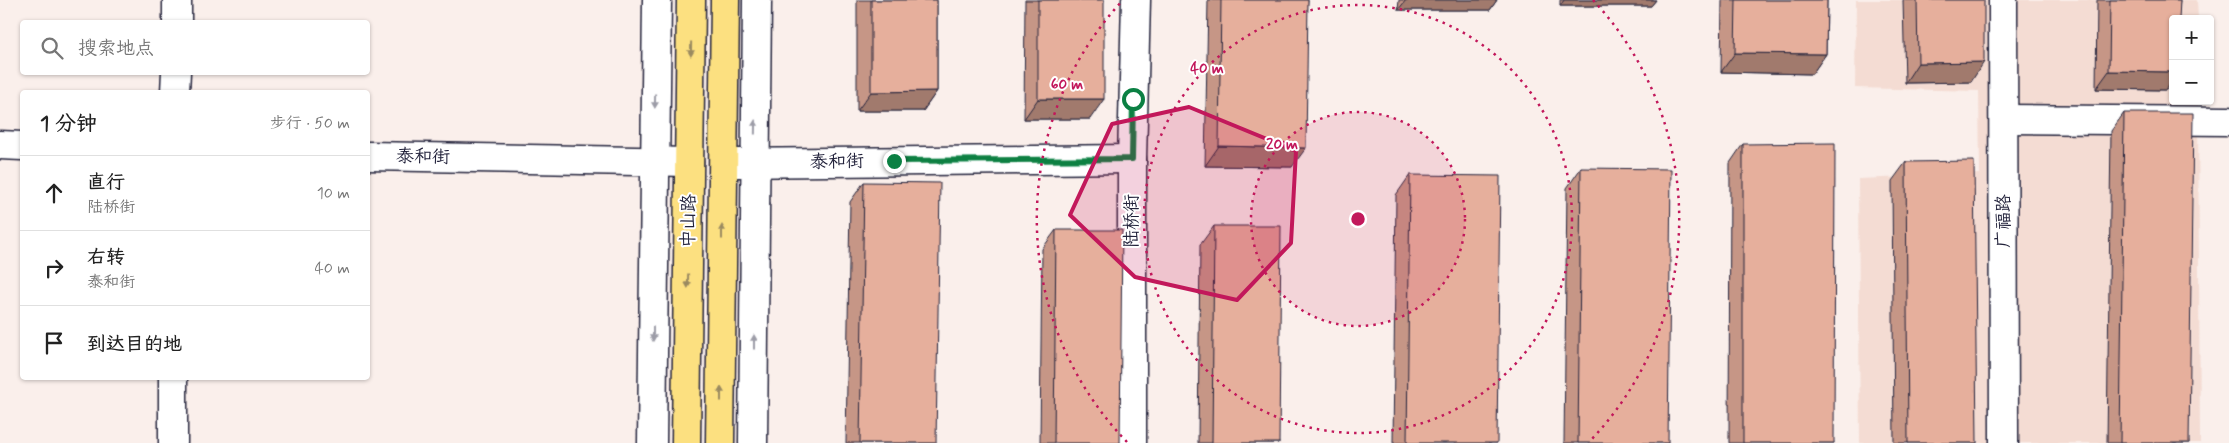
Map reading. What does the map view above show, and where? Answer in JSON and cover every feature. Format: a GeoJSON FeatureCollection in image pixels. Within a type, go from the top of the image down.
{"type":"FeatureCollection","features":[{"type":"Feature","properties":{"kind":"main road","name":"中山路"},"geometry":{"type":"LineString","coordinates":[[686,443],[691,0]]}},
{"type":"Feature","properties":{"kind":"main road","name":"中山路"},"geometry":{"type":"LineString","coordinates":[[720,443],[725,0]]}},
{"type":"Feature","properties":{"kind":"street"},"geometry":{"type":"LineString","coordinates":[[177,0],[177,20]]}},
{"type":"Feature","properties":{"kind":"street"},"geometry":{"type":"LineString","coordinates":[[652,443],[657,0]]}},
{"type":"Feature","properties":{"kind":"street"},"geometry":{"type":"LineString","coordinates":[[753,443],[757,0]]}},
{"type":"Feature","properties":{"kind":"street","name":"陆桥街"},"geometry":{"type":"LineString","coordinates":[[1132,443],[1132,159],[1136,0]]}},
{"type":"Feature","properties":{"kind":"street","name":"广福路"},"geometry":{"type":"LineString","coordinates":[[2003,0],[2004,443]]}},
{"type":"Feature","properties":{"kind":"street"},"geometry":{"type":"LineString","coordinates":[[175,90],[176,75]]}},
{"type":"Feature","properties":{"kind":"street"},"geometry":{"type":"LineString","coordinates":[[2004,119],[2229,121]]}},
{"type":"Feature","properties":{"kind":"street"},"geometry":{"type":"LineString","coordinates":[[0,145],[20,146]]}},
{"type":"Feature","properties":{"kind":"street","name":"泰和街"},"geometry":{"type":"LineString","coordinates":[[370,156],[689,162]]}},
{"type":"Feature","properties":{"kind":"street","name":"泰和街"},"geometry":{"type":"LineString","coordinates":[[722,163],[1132,159]]}},
{"type":"Feature","properties":{"kind":"street"},"geometry":{"type":"LineString","coordinates":[[173,380],[173,443]]}},
{"type":"Feature","properties":{"kind":"highlighted area"},"geometry":{"type":"Polygon","coordinates":[[[1189,107],[1296,151],[1291,243],[1237,300],[1135,277],[1070,215],[1112,124],[1189,107]]]}},
{"type":"Feature","properties":{"kind":"shaded area"},"geometry":{"type":"Polygon","coordinates":[[[1856,0],[2197,0],[2198,15],[2169,15],[2169,105],[2198,105],[2200,443],[1860,443],[1858,179],[1980,174],[1979,91],[1855,88],[1856,0]]]}},
{"type":"Feature","properties":{"kind":"building"},"geometry":{"type":"Polygon","coordinates":[[[871,0],[937,0],[937,91],[871,92],[871,0]]]}},
{"type":"Feature","properties":{"kind":"building"},"geometry":{"type":"Polygon","coordinates":[[[1038,0],[1104,0],[1104,99],[1038,99],[1038,0]]]}},
{"type":"Feature","properties":{"kind":"building"},"geometry":{"type":"Polygon","coordinates":[[[1221,0],[1308,0],[1306,148],[1219,146],[1221,0]]]}},
{"type":"Feature","properties":{"kind":"building"},"geometry":{"type":"Polygon","coordinates":[[[1736,0],[1827,0],[1826,54],[1735,53],[1736,0]]]}},
{"type":"Feature","properties":{"kind":"building"},"geometry":{"type":"Polygon","coordinates":[[[1917,0],[1984,0],[1984,62],[1918,63],[1917,0]]]}},
{"type":"Feature","properties":{"kind":"building"},"geometry":{"type":"Polygon","coordinates":[[[2110,0],[2180,0],[2179,15],[2169,15],[2169,72],[2109,71],[2110,0]]]}},
{"type":"Feature","properties":{"kind":"building"},"geometry":{"type":"Polygon","coordinates":[[[2124,113],[2193,113],[2189,443],[2120,443],[2124,113]]]}},
{"type":"Feature","properties":{"kind":"building"},"geometry":{"type":"Polygon","coordinates":[[[1835,143],[1834,443],[1743,443],[1743,144],[1835,143]]]}},
{"type":"Feature","properties":{"kind":"building"},"geometry":{"type":"Polygon","coordinates":[[[1974,161],[1977,443],[1908,443],[1906,162],[1974,161]]]}},
{"type":"Feature","properties":{"kind":"building"},"geometry":{"type":"Polygon","coordinates":[[[1581,168],[1671,169],[1668,443],[1578,443],[1581,168]]]}},
{"type":"Feature","properties":{"kind":"building"},"geometry":{"type":"Polygon","coordinates":[[[1410,175],[1500,176],[1497,443],[1407,443],[1410,175]]]}},
{"type":"Feature","properties":{"kind":"building"},"geometry":{"type":"Polygon","coordinates":[[[864,182],[940,183],[936,443],[860,443],[864,182]]]}},
{"type":"Feature","properties":{"kind":"building"},"geometry":{"type":"Polygon","coordinates":[[[1214,226],[1281,226],[1279,443],[1212,443],[1214,226]]]}},
{"type":"Feature","properties":{"kind":"building"},"geometry":{"type":"Polygon","coordinates":[[[1056,230],[1122,230],[1120,443],[1054,443],[1056,230]]]}},
{"type":"Feature","properties":{"kind":"route"},"geometry":{"type":"LineString","coordinates":[[894,161],[1132,159],[1133,99]]}}]}
